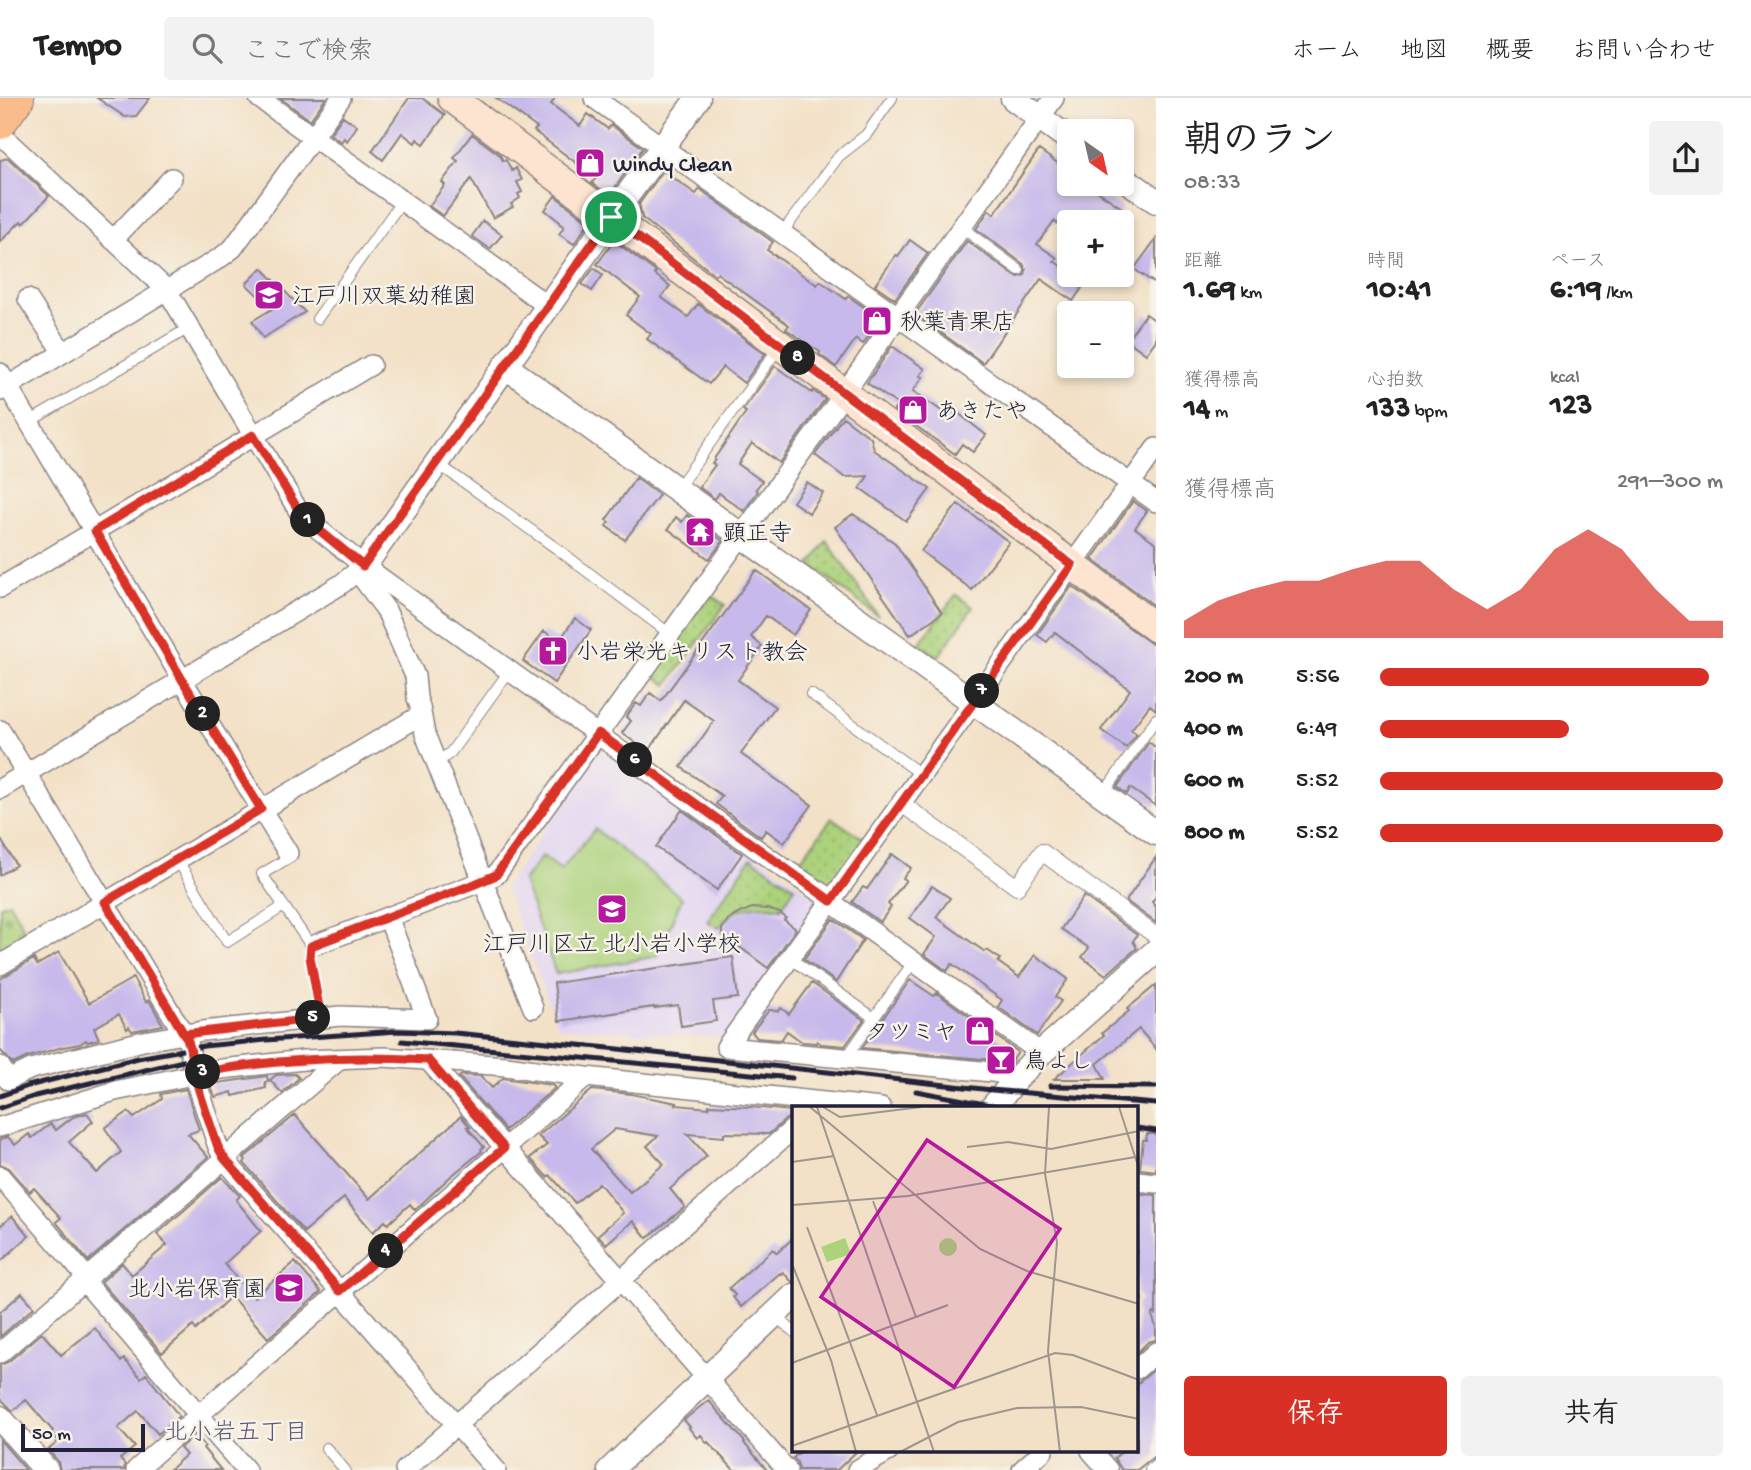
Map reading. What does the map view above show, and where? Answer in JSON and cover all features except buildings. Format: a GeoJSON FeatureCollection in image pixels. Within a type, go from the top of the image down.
{"type":"FeatureCollection","features":[{"type":"Feature","properties":{"kind":"main road"},"geometry":{"type":"LineString","coordinates":[[0,123],[18,98]]}},
{"type":"Feature","properties":{"kind":"main road"},"geometry":{"type":"LineString","coordinates":[[452,98],[1156,628]]}},
{"type":"Feature","properties":{"kind":"street"},"geometry":{"type":"LineString","coordinates":[[259,98],[548,306]]}},
{"type":"Feature","properties":{"kind":"street"},"geometry":{"type":"LineString","coordinates":[[288,853],[3,383],[63,353],[233,248],[341,98]]}},
{"type":"Feature","properties":{"kind":"street"},"geometry":{"type":"LineString","coordinates":[[594,98],[1156,502]]}},
{"type":"Feature","properties":{"kind":"street"},"geometry":{"type":"LineString","coordinates":[[0,789],[183,681],[357,572],[698,98]]}},
{"type":"Feature","properties":{"kind":"street"},"geometry":{"type":"LineString","coordinates":[[314,945],[496,875],[1047,108],[1013,98]]}},
{"type":"Feature","properties":{"kind":"street"},"geometry":{"type":"LineString","coordinates":[[0,134],[167,290],[302,516],[357,572],[386,610],[415,676],[425,734],[533,1008]]}},
{"type":"Feature","properties":{"kind":"street"},"geometry":{"type":"LineString","coordinates":[[113,240],[172,178]]}},
{"type":"Feature","properties":{"kind":"street"},"geometry":{"type":"LineString","coordinates":[[1134,185],[1156,201]]}},
{"type":"Feature","properties":{"kind":"street"},"geometry":{"type":"LineString","coordinates":[[28,299],[63,353]]}},
{"type":"Feature","properties":{"kind":"street"},"geometry":{"type":"LineString","coordinates":[[0,588],[371,365]]}},
{"type":"Feature","properties":{"kind":"street"},"geometry":{"type":"LineString","coordinates":[[505,366],[1156,833]]}},
{"type":"Feature","properties":{"kind":"street"},"geometry":{"type":"LineString","coordinates":[[1018,1077],[992,1072],[726,1047],[1156,448]]}},
{"type":"Feature","properties":{"kind":"street"},"geometry":{"type":"LineString","coordinates":[[357,572],[510,670],[1041,1053]]}},
{"type":"Feature","properties":{"kind":"street"},"geometry":{"type":"LineString","coordinates":[[0,965],[421,715]]}},
{"type":"Feature","properties":{"kind":"street"},"geometry":{"type":"LineString","coordinates":[[0,730],[188,1041],[194,1074],[224,1158],[496,1470]]}},
{"type":"Feature","properties":{"kind":"street"},"geometry":{"type":"LineString","coordinates":[[902,804],[1017,887],[1042,852],[1155,950],[1041,1053],[994,1106]]}},
{"type":"Feature","properties":{"kind":"street"},"geometry":{"type":"LineString","coordinates":[[0,1066],[8,1080],[31,1069],[143,1041],[184,1034],[340,1016],[427,1019],[388,917]]}},
{"type":"Feature","properties":{"kind":"street"},"geometry":{"type":"LineString","coordinates":[[0,1127],[115,1091],[194,1074],[264,1063],[384,1057],[506,1066],[840,1106]]}},
{"type":"Feature","properties":{"kind":"street"},"geometry":{"type":"LineString","coordinates":[[0,1353],[340,1059]]}},
{"type":"Feature","properties":{"kind":"street"},"geometry":{"type":"LineString","coordinates":[[428,1060],[787,1470]]}},
{"type":"Feature","properties":{"kind":"street"},"geometry":{"type":"LineString","coordinates":[[136,1470],[586,1077]]}},
{"type":"Feature","properties":{"kind":"street"},"geometry":{"type":"LineString","coordinates":[[405,1470],[792,1130]]}},
{"type":"Feature","properties":{"kind":"street"},"geometry":{"type":"LineString","coordinates":[[0,1176],[246,1470]]}},
{"type":"Feature","properties":{"kind":"street"},"geometry":{"type":"LineString","coordinates":[[1138,1181],[1156,1183]]}},
{"type":"Feature","properties":{"kind":"street"},"geometry":{"type":"LineString","coordinates":[[610,1470],[792,1298]]}},
{"type":"Feature","properties":{"kind":"street"},"geometry":{"type":"LineString","coordinates":[[1138,1368],[1156,1352]]}},
{"type":"Feature","properties":{"kind":"street"},"geometry":{"type":"LineString","coordinates":[[0,1418],[46,1470]]}},
{"type":"Feature","properties":{"kind":"street"},"geometry":{"type":"LineString","coordinates":[[856,1470],[886,1452]]}},
{"type":"Feature","properties":{"kind":"street"},"geometry":{"type":"LineString","coordinates":[[1021,1470],[1042,1452]]}},
{"type":"Feature","properties":{"kind":"street"},"geometry":{"type":"LineString","coordinates":[[1092,1452],[1108,1470]]}},
{"type":"Feature","properties":{"kind":"lane"},"geometry":{"type":"LineString","coordinates":[[782,233],[839,156],[866,135],[892,98]]}},
{"type":"Feature","properties":{"kind":"lane"},"geometry":{"type":"LineString","coordinates":[[317,319],[402,201]]}},
{"type":"Feature","properties":{"kind":"lane"},"geometry":{"type":"LineString","coordinates":[[961,227],[1019,270]]}},
{"type":"Feature","properties":{"kind":"lane"},"geometry":{"type":"LineString","coordinates":[[29,422],[189,328]]}},
{"type":"Feature","properties":{"kind":"lane"},"geometry":{"type":"LineString","coordinates":[[677,489],[781,346]]}},
{"type":"Feature","properties":{"kind":"lane"},"geometry":{"type":"LineString","coordinates":[[437,463],[670,634]]}},
{"type":"Feature","properties":{"kind":"lane"},"geometry":{"type":"LineString","coordinates":[[437,763],[451,752],[510,670]]}},
{"type":"Feature","properties":{"kind":"lane"},"geometry":{"type":"LineString","coordinates":[[811,694],[922,775]]}},
{"type":"Feature","properties":{"kind":"lane"},"geometry":{"type":"LineString","coordinates":[[1102,795],[1156,719]]}},
{"type":"Feature","properties":{"kind":"lane"},"geometry":{"type":"LineString","coordinates":[[288,853],[290,857],[262,874],[314,945],[310,957],[321,1018]]}},
{"type":"Feature","properties":{"kind":"lane"},"geometry":{"type":"LineString","coordinates":[[177,859],[227,942],[284,906]]}},
{"type":"Feature","properties":{"kind":"lane"},"geometry":{"type":"LineString","coordinates":[[790,958],[874,1018]]}},
{"type":"Feature","properties":{"kind":"lane"},"geometry":{"type":"LineString","coordinates":[[846,1058],[914,961]]}},
{"type":"Feature","properties":{"kind":"lane"},"geometry":{"type":"LineString","coordinates":[[774,1315],[792,1330]]}},
{"type":"Feature","properties":{"kind":"lane"},"geometry":{"type":"LineString","coordinates":[[326,1448],[345,1470]]}},
{"type":"Feature","properties":{"kind":"lane"},"geometry":{"type":"LineString","coordinates":[[1150,1470],[1156,1465]]}},
{"type":"Feature","properties":{"kind":"shaded area","name":"江戸川区立 北小岩小学校"},"geometry":{"type":"Polygon","coordinates":[[[605,750],[749,851],[701,924],[750,851],[822,901],[724,1038],[558,1027],[505,888],[597,753],[605,750]]]}},
{"type":"Feature","properties":{"kind":"green space"},"geometry":{"type":"Polygon","coordinates":[[[827,541],[878,616],[810,565],[827,541]]]}},
{"type":"Feature","properties":{"kind":"green space"},"geometry":{"type":"Polygon","coordinates":[[[709,593],[725,605],[667,685],[651,673],[709,593]]]}},
{"type":"Feature","properties":{"kind":"green space"},"geometry":{"type":"Polygon","coordinates":[[[956,595],[973,607],[938,657],[919,644],[956,595]]]}},
{"type":"Feature","properties":{"kind":"green space"},"geometry":{"type":"Polygon","coordinates":[[[832,818],[866,841],[832,889],[797,865],[832,818]]]}},
{"type":"Feature","properties":{"kind":"green space"},"geometry":{"type":"Polygon","coordinates":[[[595,829],[682,898],[657,956],[556,974],[523,881],[542,856],[561,870],[595,829]]]}},
{"type":"Feature","properties":{"kind":"green space"},"geometry":{"type":"Polygon","coordinates":[[[751,858],[795,887],[781,908],[755,906],[738,910],[719,928],[707,921],[751,858]]]}},
{"type":"Feature","properties":{"kind":"green space"},"geometry":{"type":"Polygon","coordinates":[[[9,902],[29,938],[0,956],[0,906],[9,902]]]}},
{"type":"Feature","properties":{"kind":"railway"},"geometry":{"type":"LineString","coordinates":[[0,1096],[28,1086],[138,1058],[204,1046],[398,1031],[455,1033],[992,1090],[1156,1104]]}},
{"type":"Feature","properties":{"kind":"railway"},"geometry":{"type":"LineString","coordinates":[[402,1041],[792,1078]]}},
{"type":"Feature","properties":{"kind":"railway"},"geometry":{"type":"LineString","coordinates":[[0,1108],[35,1096],[200,1057]]}},
{"type":"Feature","properties":{"kind":"railway"},"geometry":{"type":"LineString","coordinates":[[1050,1086],[1156,1087]]}},
{"type":"Feature","properties":{"kind":"railway"},"geometry":{"type":"LineString","coordinates":[[916,1091],[995,1106]]}},
{"type":"Feature","properties":{"kind":"railway"},"geometry":{"type":"LineString","coordinates":[[1138,1128],[1156,1131]]}},
{"type":"Feature","properties":{"kind":"place","name":"Windy Clean"},"geometry":{"type":"Point","coordinates":[590,163]}},
{"type":"Feature","properties":{"kind":"place","name":"江戸川双葉幼稚園"},"geometry":{"type":"Point","coordinates":[269,295]}},
{"type":"Feature","properties":{"kind":"place","name":"秋葉青果店"},"geometry":{"type":"Point","coordinates":[877,321]}},
{"type":"Feature","properties":{"kind":"place","name":"あきたや"},"geometry":{"type":"Point","coordinates":[913,410]}},
{"type":"Feature","properties":{"kind":"place","name":"顕正寺"},"geometry":{"type":"Point","coordinates":[700,532]}},
{"type":"Feature","properties":{"kind":"place","name":"小岩栄光キリスト教会"},"geometry":{"type":"Point","coordinates":[553,651]}},
{"type":"Feature","properties":{"kind":"place","name":"江戸川区立 北小岩小学校"},"geometry":{"type":"Point","coordinates":[612,909]}},
{"type":"Feature","properties":{"kind":"place","name":"タツミヤ"},"geometry":{"type":"Point","coordinates":[980,1031]}},
{"type":"Feature","properties":{"kind":"place","name":"鳥よし"},"geometry":{"type":"Point","coordinates":[1001,1060]}},
{"type":"Feature","properties":{"kind":"place","name":"北小岩保育園"},"geometry":{"type":"Point","coordinates":[289,1288]}},
{"type":"Feature","properties":{"kind":"district","name":"北小岩五丁目"},"geometry":{"type":"Point","coordinates":[236,1431]}},
{"type":"Feature","properties":{"kind":"route"},"geometry":{"type":"LineString","coordinates":[[611,217],[363,566],[302,516],[253,435],[95,531],[261,809],[105,902],[188,1041],[194,1074],[304,1060],[384,1057],[428,1060],[504,1148],[340,1291],[224,1158],[194,1074],[190,1048],[188,1041],[184,1034],[321,1018],[310,957],[311,946],[496,875],[598,733],[831,901],[1072,565],[611,217]]}}]}
